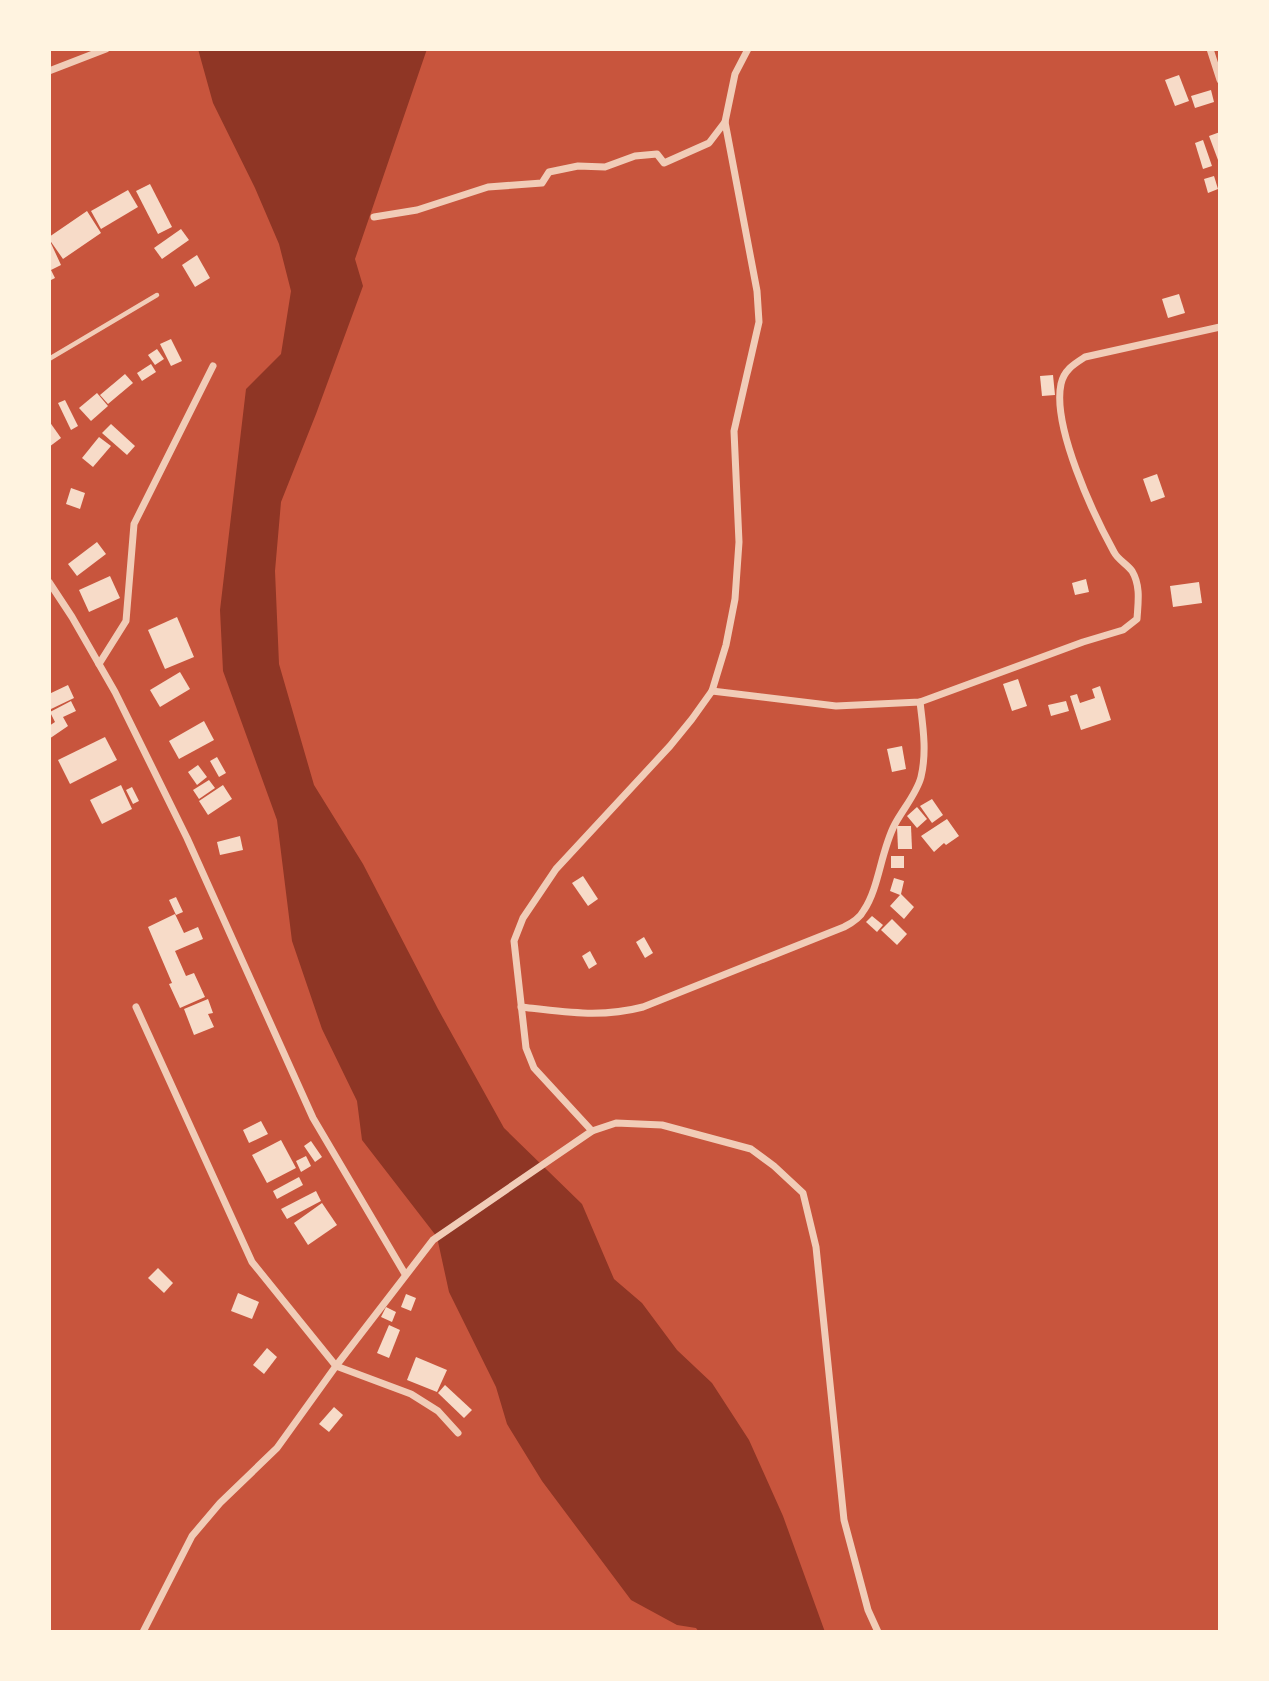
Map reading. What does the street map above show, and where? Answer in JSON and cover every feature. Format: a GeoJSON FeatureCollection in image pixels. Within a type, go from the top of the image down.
{"type":"FeatureCollection","features":[{"type":"Feature","properties":{"kind":"street"},"geometry":{"type":"LineString","coordinates":[[49,71],[106,49]]}},
{"type":"Feature","properties":{"kind":"street"},"geometry":{"type":"LineString","coordinates":[[592,1131],[534,1068],[526,1048],[513,941],[523,918],[556,869],[670,746],[712,691],[726,645],[735,599],[739,542],[734,431],[759,322],[757,292],[725,122],[735,75],[748,49]]}},
{"type":"Feature","properties":{"kind":"street"},"geometry":{"type":"LineString","coordinates":[[1210,49],[1220,80]]}},
{"type":"Feature","properties":{"kind":"street"},"geometry":{"type":"LineString","coordinates":[[374,217],[417,211],[488,187],[542,183],[549,172],[578,166],[605,167],[635,156],[657,154],[664,163],[709,143],[725,122]]}},
{"type":"Feature","properties":{"kind":"street"},"geometry":{"type":"LineString","coordinates":[[712,691],[836,706],[920,702],[1123,630],[1137,618],[1139,592],[1132,571],[1115,555],[1079,476],[1060,402],[1062,382],[1070,365],[1085,357],[1220,327]]}},
{"type":"Feature","properties":{"kind":"street"},"geometry":{"type":"LineString","coordinates":[[99,664],[126,621],[134,524],[213,366]]}},
{"type":"Feature","properties":{"kind":"street"},"geometry":{"type":"LineString","coordinates":[[49,582],[99,664],[187,838],[313,1118],[405,1275]]}},
{"type":"Feature","properties":{"kind":"street"},"geometry":{"type":"LineString","coordinates":[[521,1007],[586,1014],[618,1014],[656,1002],[844,928],[856,920],[870,900],[894,826],[921,780],[925,752],[920,702]]}},
{"type":"Feature","properties":{"kind":"street"},"geometry":{"type":"LineString","coordinates":[[136,1007],[252,1262],[336,1366],[411,1394],[439,1411],[458,1433]]}},
{"type":"Feature","properties":{"kind":"street"},"geometry":{"type":"LineString","coordinates":[[143,1632],[192,1536],[220,1503],[277,1448],[433,1240],[592,1131],[616,1123],[662,1125],[751,1149],[803,1193],[816,1247],[844,1520],[868,1609],[878,1632]]}},
{"type":"Feature","properties":{"kind":"lane"},"geometry":{"type":"LineString","coordinates":[[49,359],[157,295]]}},
{"type":"Feature","properties":{"kind":"shaded area"},"geometry":{"type":"Polygon","coordinates":[[[198,49],[427,49],[355,259],[363,286],[281,502],[275,571],[279,664],[314,785],[363,864],[438,1009],[504,1128],[582,1204],[614,1279],[642,1303],[677,1350],[712,1383],[749,1440],[783,1516],[825,1632],[699,1632],[696,1628],[677,1625],[631,1600],[542,1481],[507,1424],[496,1387],[449,1292],[437,1237],[362,1140],[357,1101],[322,1029],[292,941],[277,820],[223,671],[220,610],[246,389],[281,354],[291,291],[279,244],[213,103],[198,49]]]}},
{"type":"Feature","properties":{"kind":"building"},"geometry":{"type":"Polygon","coordinates":[[[1179,75],[1189,101],[1175,106],[1165,80],[1179,75]]]}},
{"type":"Feature","properties":{"kind":"building"},"geometry":{"type":"Polygon","coordinates":[[[1211,90],[1214,102],[1195,108],[1191,96],[1211,90]]]}},
{"type":"Feature","properties":{"kind":"building"},"geometry":{"type":"Polygon","coordinates":[[[1220,132],[1220,159],[1218,160],[1209,136],[1220,132]]]}},
{"type":"Feature","properties":{"kind":"building"},"geometry":{"type":"Polygon","coordinates":[[[1203,140],[1212,166],[1203,169],[1195,143],[1203,140]]]}},
{"type":"Feature","properties":{"kind":"building"},"geometry":{"type":"Polygon","coordinates":[[[1214,176],[1218,189],[1208,193],[1204,179],[1214,176]]]}},
{"type":"Feature","properties":{"kind":"building"},"geometry":{"type":"Polygon","coordinates":[[[150,184],[172,227],[158,234],[136,191],[150,184]]]}},
{"type":"Feature","properties":{"kind":"building"},"geometry":{"type":"Polygon","coordinates":[[[128,190],[138,207],[101,229],[91,211],[128,190]]]}},
{"type":"Feature","properties":{"kind":"building"},"geometry":{"type":"Polygon","coordinates":[[[87,211],[101,233],[63,259],[49,239],[87,211]]]}},
{"type":"Feature","properties":{"kind":"building"},"geometry":{"type":"Polygon","coordinates":[[[181,229],[189,240],[162,259],[154,248],[181,229]]]}},
{"type":"Feature","properties":{"kind":"building"},"geometry":{"type":"Polygon","coordinates":[[[49,239],[61,265],[51,270],[55,278],[49,281],[49,239]]]}},
{"type":"Feature","properties":{"kind":"building"},"geometry":{"type":"Polygon","coordinates":[[[197,255],[210,278],[195,287],[182,265],[197,255]]]}},
{"type":"Feature","properties":{"kind":"building"},"geometry":{"type":"Polygon","coordinates":[[[1179,294],[1185,313],[1168,318],[1162,299],[1179,294]]]}},
{"type":"Feature","properties":{"kind":"building"},"geometry":{"type":"Polygon","coordinates":[[[171,339],[182,361],[171,366],[160,344],[171,339]]]}},
{"type":"Feature","properties":{"kind":"building"},"geometry":{"type":"Polygon","coordinates":[[[157,349],[164,359],[155,365],[148,355],[157,349]]]}},
{"type":"Feature","properties":{"kind":"building"},"geometry":{"type":"Polygon","coordinates":[[[151,364],[156,372],[142,381],[137,373],[151,364]]]}},
{"type":"Feature","properties":{"kind":"building"},"geometry":{"type":"Polygon","coordinates":[[[125,374],[133,383],[108,404],[100,395],[125,374]]]}},
{"type":"Feature","properties":{"kind":"building"},"geometry":{"type":"Polygon","coordinates":[[[1053,375],[1055,395],[1042,396],[1040,376],[1053,375]]]}},
{"type":"Feature","properties":{"kind":"building"},"geometry":{"type":"Polygon","coordinates":[[[97,393],[108,406],[91,421],[79,408],[97,393]]]}},
{"type":"Feature","properties":{"kind":"building"},"geometry":{"type":"Polygon","coordinates":[[[65,400],[78,426],[71,430],[58,403],[65,400]]]}},
{"type":"Feature","properties":{"kind":"building"},"geometry":{"type":"Polygon","coordinates":[[[49,421],[61,438],[49,447],[49,421]]]}},
{"type":"Feature","properties":{"kind":"building"},"geometry":{"type":"Polygon","coordinates":[[[111,424],[135,446],[127,455],[102,433],[111,424]]]}},
{"type":"Feature","properties":{"kind":"building"},"geometry":{"type":"Polygon","coordinates":[[[99,437],[111,446],[93,467],[82,458],[99,437]]]}},
{"type":"Feature","properties":{"kind":"building"},"geometry":{"type":"Polygon","coordinates":[[[1157,474],[1165,497],[1151,502],[1143,479],[1157,474]]]}},
{"type":"Feature","properties":{"kind":"building"},"geometry":{"type":"Polygon","coordinates":[[[71,488],[85,493],[80,509],[66,504],[71,488]]]}},
{"type":"Feature","properties":{"kind":"building"},"geometry":{"type":"Polygon","coordinates":[[[97,542],[106,554],[77,576],[68,564],[97,542]]]}},
{"type":"Feature","properties":{"kind":"building"},"geometry":{"type":"Polygon","coordinates":[[[110,576],[120,598],[89,612],[79,590],[110,576]]]}},
{"type":"Feature","properties":{"kind":"building"},"geometry":{"type":"Polygon","coordinates":[[[1086,579],[1089,592],[1075,595],[1072,583],[1086,579]]]}},
{"type":"Feature","properties":{"kind":"building"},"geometry":{"type":"Polygon","coordinates":[[[1199,582],[1202,603],[1173,607],[1170,586],[1199,582]]]}},
{"type":"Feature","properties":{"kind":"building"},"geometry":{"type":"Polygon","coordinates":[[[177,617],[194,657],[165,669],[148,630],[177,617]]]}},
{"type":"Feature","properties":{"kind":"building"},"geometry":{"type":"Polygon","coordinates":[[[180,672],[190,689],[160,707],[150,690],[180,672]]]}},
{"type":"Feature","properties":{"kind":"building"},"geometry":{"type":"Polygon","coordinates":[[[1018,679],[1027,706],[1012,711],[1003,684],[1018,679]]]}},
{"type":"Feature","properties":{"kind":"building"},"geometry":{"type":"Polygon","coordinates":[[[68,685],[74,698],[51,709],[49,694],[68,685]]]}},
{"type":"Feature","properties":{"kind":"building"},"geometry":{"type":"Polygon","coordinates":[[[1100,686],[1111,720],[1081,730],[1070,696],[1077,694],[1080,703],[1095,698],[1092,689],[1100,686]]]}},
{"type":"Feature","properties":{"kind":"building"},"geometry":{"type":"Polygon","coordinates":[[[71,701],[76,711],[63,717],[68,726],[49,739],[49,726],[55,722],[50,712],[71,701]]]}},
{"type":"Feature","properties":{"kind":"building"},"geometry":{"type":"Polygon","coordinates":[[[1066,701],[1069,711],[1051,716],[1048,705],[1066,701]]]}},
{"type":"Feature","properties":{"kind":"building"},"geometry":{"type":"Polygon","coordinates":[[[204,721],[214,740],[179,759],[169,741],[204,721]]]}},
{"type":"Feature","properties":{"kind":"building"},"geometry":{"type":"Polygon","coordinates":[[[105,737],[117,760],[70,784],[58,760],[105,737]]]}},
{"type":"Feature","properties":{"kind":"building"},"geometry":{"type":"Polygon","coordinates":[[[902,746],[906,769],[892,772],[887,749],[902,746]]]}},
{"type":"Feature","properties":{"kind":"building"},"geometry":{"type":"Polygon","coordinates":[[[217,757],[226,773],[219,777],[210,761],[217,757]]]}},
{"type":"Feature","properties":{"kind":"building"},"geometry":{"type":"Polygon","coordinates":[[[198,765],[207,777],[197,785],[188,772],[198,765]]]}},
{"type":"Feature","properties":{"kind":"building"},"geometry":{"type":"Polygon","coordinates":[[[209,780],[215,788],[199,799],[193,790],[209,780]]]}},
{"type":"Feature","properties":{"kind":"building"},"geometry":{"type":"Polygon","coordinates":[[[121,785],[132,809],[102,824],[90,800],[121,785]]]}},
{"type":"Feature","properties":{"kind":"building"},"geometry":{"type":"Polygon","coordinates":[[[223,785],[232,799],[208,815],[199,801],[223,785]]]}},
{"type":"Feature","properties":{"kind":"building"},"geometry":{"type":"Polygon","coordinates":[[[132,787],[139,801],[133,804],[126,790],[132,787]]]}},
{"type":"Feature","properties":{"kind":"building"},"geometry":{"type":"Polygon","coordinates":[[[932,799],[943,815],[932,823],[920,806],[932,799]]]}},
{"type":"Feature","properties":{"kind":"building"},"geometry":{"type":"Polygon","coordinates":[[[917,807],[927,819],[917,828],[907,816],[917,807]]]}},
{"type":"Feature","properties":{"kind":"building"},"geometry":{"type":"Polygon","coordinates":[[[947,819],[959,836],[946,845],[944,843],[934,852],[921,836],[947,819]]]}},
{"type":"Feature","properties":{"kind":"building"},"geometry":{"type":"Polygon","coordinates":[[[897,826],[911,826],[912,849],[898,849],[897,826]]]}},
{"type":"Feature","properties":{"kind":"building"},"geometry":{"type":"Polygon","coordinates":[[[240,836],[243,850],[220,855],[217,842],[240,836]]]}},
{"type":"Feature","properties":{"kind":"building"},"geometry":{"type":"Polygon","coordinates":[[[891,856],[904,856],[904,868],[891,868],[891,856]]]}},
{"type":"Feature","properties":{"kind":"building"},"geometry":{"type":"Polygon","coordinates":[[[583,876],[598,899],[588,906],[572,883],[583,876]]]}},
{"type":"Feature","properties":{"kind":"building"},"geometry":{"type":"Polygon","coordinates":[[[894,878],[904,881],[901,894],[914,907],[904,919],[890,906],[900,895],[890,891],[894,878]]]}},
{"type":"Feature","properties":{"kind":"building"},"geometry":{"type":"Polygon","coordinates":[[[176,897],[183,912],[176,915],[169,900],[176,897]]]}},
{"type":"Feature","properties":{"kind":"building"},"geometry":{"type":"Polygon","coordinates":[[[175,914],[184,933],[198,927],[203,939],[175,951],[186,976],[194,973],[205,997],[180,1008],[148,927],[175,914]]]}},
{"type":"Feature","properties":{"kind":"building"},"geometry":{"type":"Polygon","coordinates":[[[872,916],[883,925],[877,932],[866,922],[872,916]]]}},
{"type":"Feature","properties":{"kind":"building"},"geometry":{"type":"Polygon","coordinates":[[[892,919],[907,934],[897,945],[881,930],[892,919]]]}},
{"type":"Feature","properties":{"kind":"building"},"geometry":{"type":"Polygon","coordinates":[[[644,937],[653,953],[645,958],[636,942],[644,937]]]}},
{"type":"Feature","properties":{"kind":"building"},"geometry":{"type":"Polygon","coordinates":[[[590,951],[597,964],[589,969],[582,956],[590,951]]]}},
{"type":"Feature","properties":{"kind":"building"},"geometry":{"type":"Polygon","coordinates":[[[208,999],[213,1013],[208,1014],[214,1027],[194,1035],[184,1009],[208,999]]]}},
{"type":"Feature","properties":{"kind":"building"},"geometry":{"type":"Polygon","coordinates":[[[261,1121],[268,1134],[249,1143],[243,1130],[261,1121]]]}},
{"type":"Feature","properties":{"kind":"building"},"geometry":{"type":"Polygon","coordinates":[[[281,1140],[296,1168],[267,1183],[252,1155],[281,1140]]]}},
{"type":"Feature","properties":{"kind":"building"},"geometry":{"type":"Polygon","coordinates":[[[311,1141],[322,1157],[315,1162],[304,1146],[311,1141]]]}},
{"type":"Feature","properties":{"kind":"building"},"geometry":{"type":"Polygon","coordinates":[[[306,1156],[311,1166],[301,1172],[296,1161],[306,1156]]]}},
{"type":"Feature","properties":{"kind":"building"},"geometry":{"type":"Polygon","coordinates":[[[299,1177],[303,1185],[277,1199],[273,1191],[299,1177]]]}},
{"type":"Feature","properties":{"kind":"building"},"geometry":{"type":"Polygon","coordinates":[[[316,1191],[321,1201],[287,1219],[281,1209],[316,1191]]]}},
{"type":"Feature","properties":{"kind":"building"},"geometry":{"type":"Polygon","coordinates":[[[322,1203],[337,1225],[308,1245],[294,1223],[322,1203]]]}},
{"type":"Feature","properties":{"kind":"building"},"geometry":{"type":"Polygon","coordinates":[[[158,1268],[173,1283],[164,1293],[148,1278],[158,1268]]]}},
{"type":"Feature","properties":{"kind":"building"},"geometry":{"type":"Polygon","coordinates":[[[238,1293],[259,1302],[252,1319],[231,1311],[238,1293]]]}},
{"type":"Feature","properties":{"kind":"building"},"geometry":{"type":"Polygon","coordinates":[[[406,1294],[416,1298],[411,1311],[401,1307],[406,1294]]]}},
{"type":"Feature","properties":{"kind":"building"},"geometry":{"type":"Polygon","coordinates":[[[386,1307],[396,1312],[392,1322],[381,1317],[386,1307]]]}},
{"type":"Feature","properties":{"kind":"building"},"geometry":{"type":"Polygon","coordinates":[[[389,1325],[400,1330],[389,1358],[377,1353],[389,1325]]]}},
{"type":"Feature","properties":{"kind":"building"},"geometry":{"type":"Polygon","coordinates":[[[267,1348],[277,1357],[264,1374],[253,1365],[267,1348]]]}},
{"type":"Feature","properties":{"kind":"building"},"geometry":{"type":"Polygon","coordinates":[[[416,1357],[447,1370],[437,1392],[407,1380],[416,1357]]]}},
{"type":"Feature","properties":{"kind":"building"},"geometry":{"type":"Polygon","coordinates":[[[445,1385],[472,1410],[464,1418],[438,1393],[445,1385]]]}},
{"type":"Feature","properties":{"kind":"building"},"geometry":{"type":"Polygon","coordinates":[[[334,1407],[343,1415],[329,1432],[319,1424],[334,1407]]]}}]}
